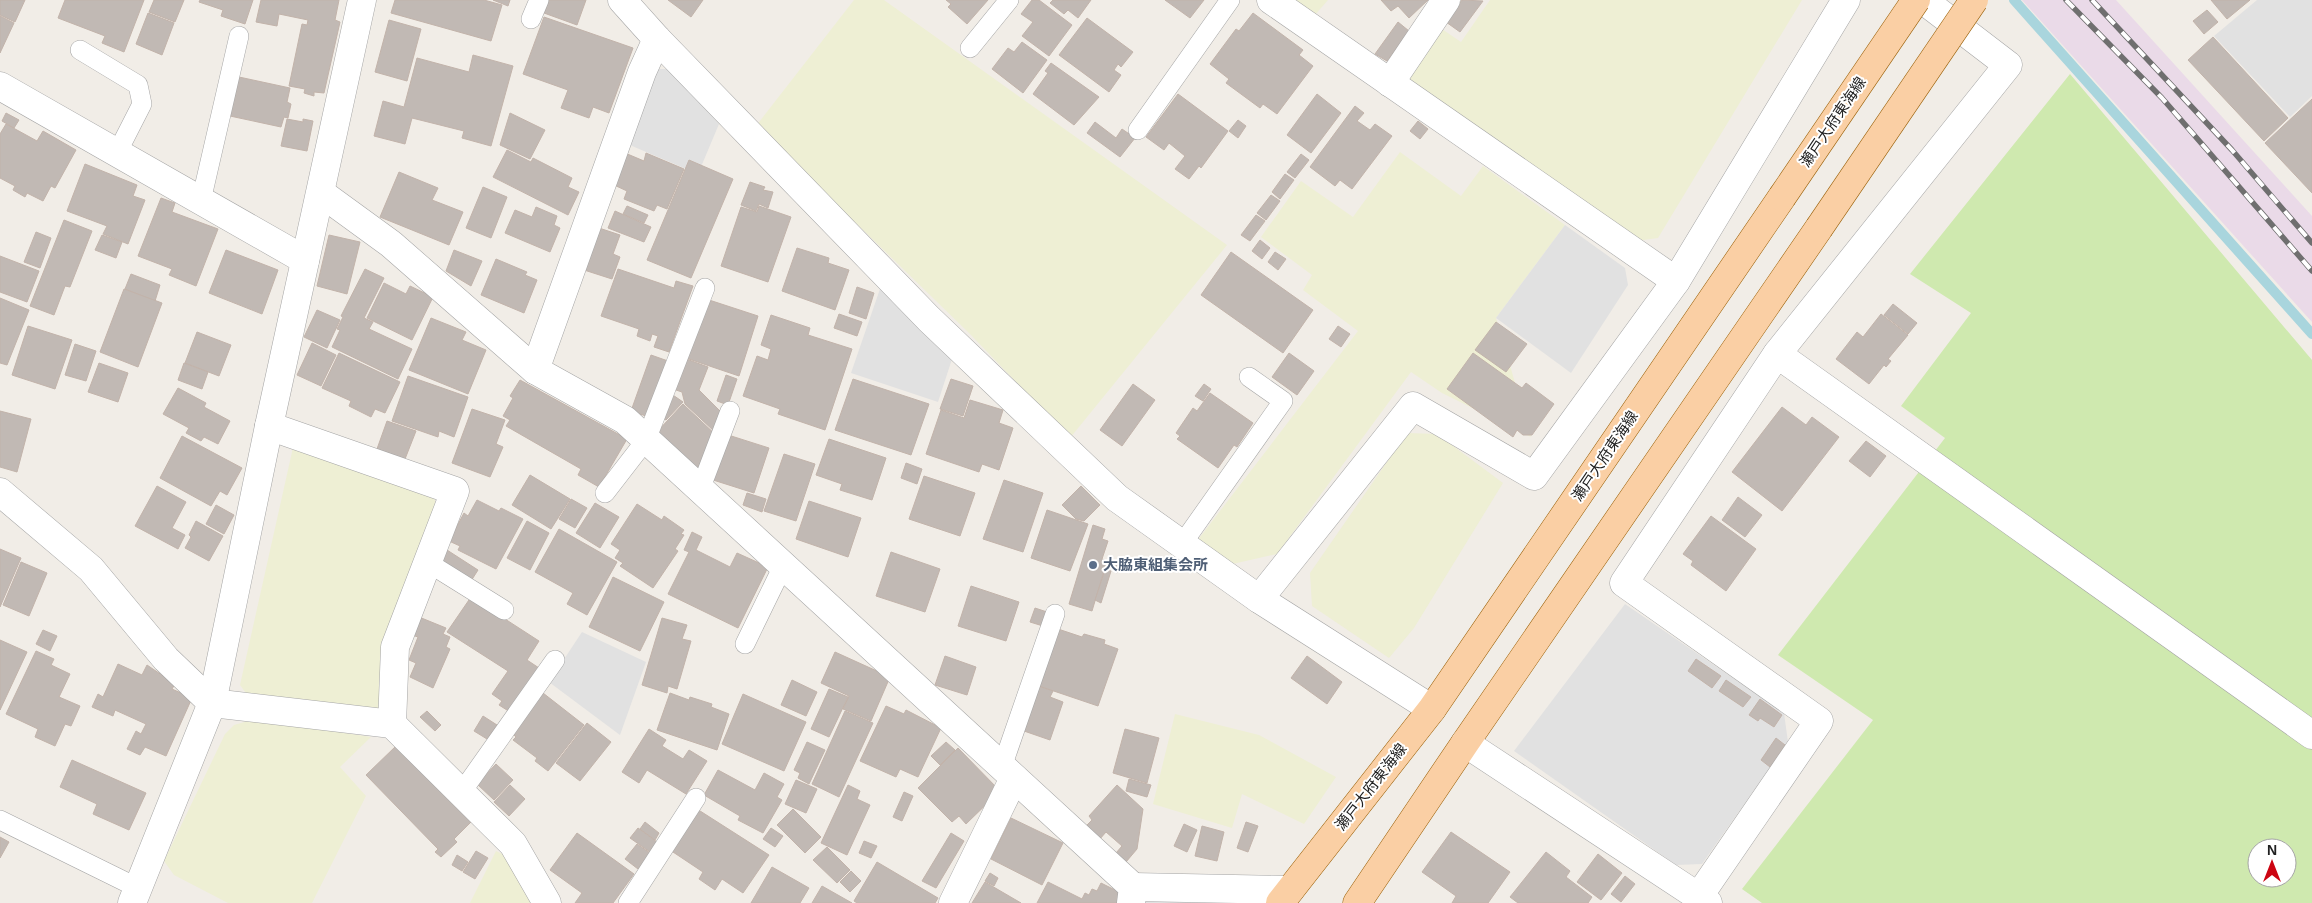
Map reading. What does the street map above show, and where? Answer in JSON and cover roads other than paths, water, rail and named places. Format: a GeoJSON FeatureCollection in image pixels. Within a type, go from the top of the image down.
{"type":"FeatureCollection","features":[{"type":"Feature","properties":{"kind":"main road","name":"瀬戸大府東海線"},"geometry":{"type":"LineString","coordinates":[[1285,896],[1432,709],[1916,0]]}},
{"type":"Feature","properties":{"kind":"main road"},"geometry":{"type":"LineString","coordinates":[[1357,903],[1974,0]]}},
{"type":"Feature","properties":{"kind":"street"},"geometry":{"type":"LineString","coordinates":[[136,895],[212,703],[269,426],[362,0]]}},
{"type":"Feature","properties":{"kind":"street"},"geometry":{"type":"LineString","coordinates":[[622,0],[657,39],[929,319],[1117,498],[1259,599],[1432,709]]}},
{"type":"Feature","properties":{"kind":"street"},"geometry":{"type":"LineString","coordinates":[[1271,0],[1676,281]]}},
{"type":"Feature","properties":{"kind":"street"},"geometry":{"type":"LineString","coordinates":[[1390,83],[1446,0]]}},
{"type":"Feature","properties":{"kind":"street"},"geometry":{"type":"LineString","coordinates":[[1259,599],[1413,406],[1534,476],[1676,281],[1846,0]]}},
{"type":"Feature","properties":{"kind":"street"},"geometry":{"type":"LineString","coordinates":[[1465,743],[1704,899],[1819,721],[1624,583],[1777,354],[2008,66],[1923,0]]}},
{"type":"Feature","properties":{"kind":"street"},"geometry":{"type":"LineString","coordinates":[[535,370],[642,72],[657,39]]}},
{"type":"Feature","properties":{"kind":"street"},"geometry":{"type":"LineString","coordinates":[[0,86],[305,260]]}},
{"type":"Feature","properties":{"kind":"street"},"geometry":{"type":"LineString","coordinates":[[321,193],[391,244],[535,370],[625,420],[1008,772],[1132,895],[1285,896]]}},
{"type":"Feature","properties":{"kind":"street"},"geometry":{"type":"LineString","coordinates":[[1777,354],[2312,735]]}},
{"type":"Feature","properties":{"kind":"street"},"geometry":{"type":"LineString","coordinates":[[269,426],[455,491],[395,647],[392,724]]}},
{"type":"Feature","properties":{"kind":"street"},"geometry":{"type":"LineString","coordinates":[[0,492],[91,569],[166,659],[212,703],[392,724],[512,844],[547,903]]}},
{"type":"Feature","properties":{"kind":"street"},"geometry":{"type":"LineString","coordinates":[[953,903],[1008,772]]}},
{"type":"Feature","properties":{"kind":"lane"},"geometry":{"type":"LineString","coordinates":[[531,19],[539,0]]}},
{"type":"Feature","properties":{"kind":"lane"},"geometry":{"type":"LineString","coordinates":[[970,48],[1009,0]]}},
{"type":"Feature","properties":{"kind":"lane"},"geometry":{"type":"LineString","coordinates":[[1138,130],[1230,0]]}},
{"type":"Feature","properties":{"kind":"lane"},"geometry":{"type":"LineString","coordinates":[[201,201],[239,36]]}},
{"type":"Feature","properties":{"kind":"lane"},"geometry":{"type":"LineString","coordinates":[[80,50],[138,85],[142,104],[117,152]]}},
{"type":"Feature","properties":{"kind":"lane"},"geometry":{"type":"LineString","coordinates":[[605,493],[646,440],[705,288]]}},
{"type":"Feature","properties":{"kind":"lane"},"geometry":{"type":"LineString","coordinates":[[1182,544],[1282,401],[1249,377]]}},
{"type":"Feature","properties":{"kind":"lane"},"geometry":{"type":"LineString","coordinates":[[700,490],[730,411]]}},
{"type":"Feature","properties":{"kind":"lane"},"geometry":{"type":"LineString","coordinates":[[427,562],[504,610]]}},
{"type":"Feature","properties":{"kind":"lane"},"geometry":{"type":"LineString","coordinates":[[745,644],[783,566]]}},
{"type":"Feature","properties":{"kind":"lane"},"geometry":{"type":"LineString","coordinates":[[1008,772],[1055,614]]}},
{"type":"Feature","properties":{"kind":"lane"},"geometry":{"type":"LineString","coordinates":[[462,793],[555,660]]}},
{"type":"Feature","properties":{"kind":"lane"},"geometry":{"type":"LineString","coordinates":[[628,903],[696,798]]}},
{"type":"Feature","properties":{"kind":"lane"},"geometry":{"type":"LineString","coordinates":[[0,820],[136,895]]}},
{"type":"Feature","properties":{"kind":"waterway"},"geometry":{"type":"LineString","coordinates":[[2014,0],[2312,334]]}},
{"type":"Feature","properties":{"kind":"railway"},"geometry":{"type":"LineString","coordinates":[[2066,0],[2162,98],[2312,271]]}},
{"type":"Feature","properties":{"kind":"railway"},"geometry":{"type":"LineString","coordinates":[[2092,0],[2232,150],[2312,243]]}},
{"type":"Feature","properties":{"kind":"place","name":"大脇東組集会所"},"geometry":{"type":"Point","coordinates":[1093,565]}}]}
